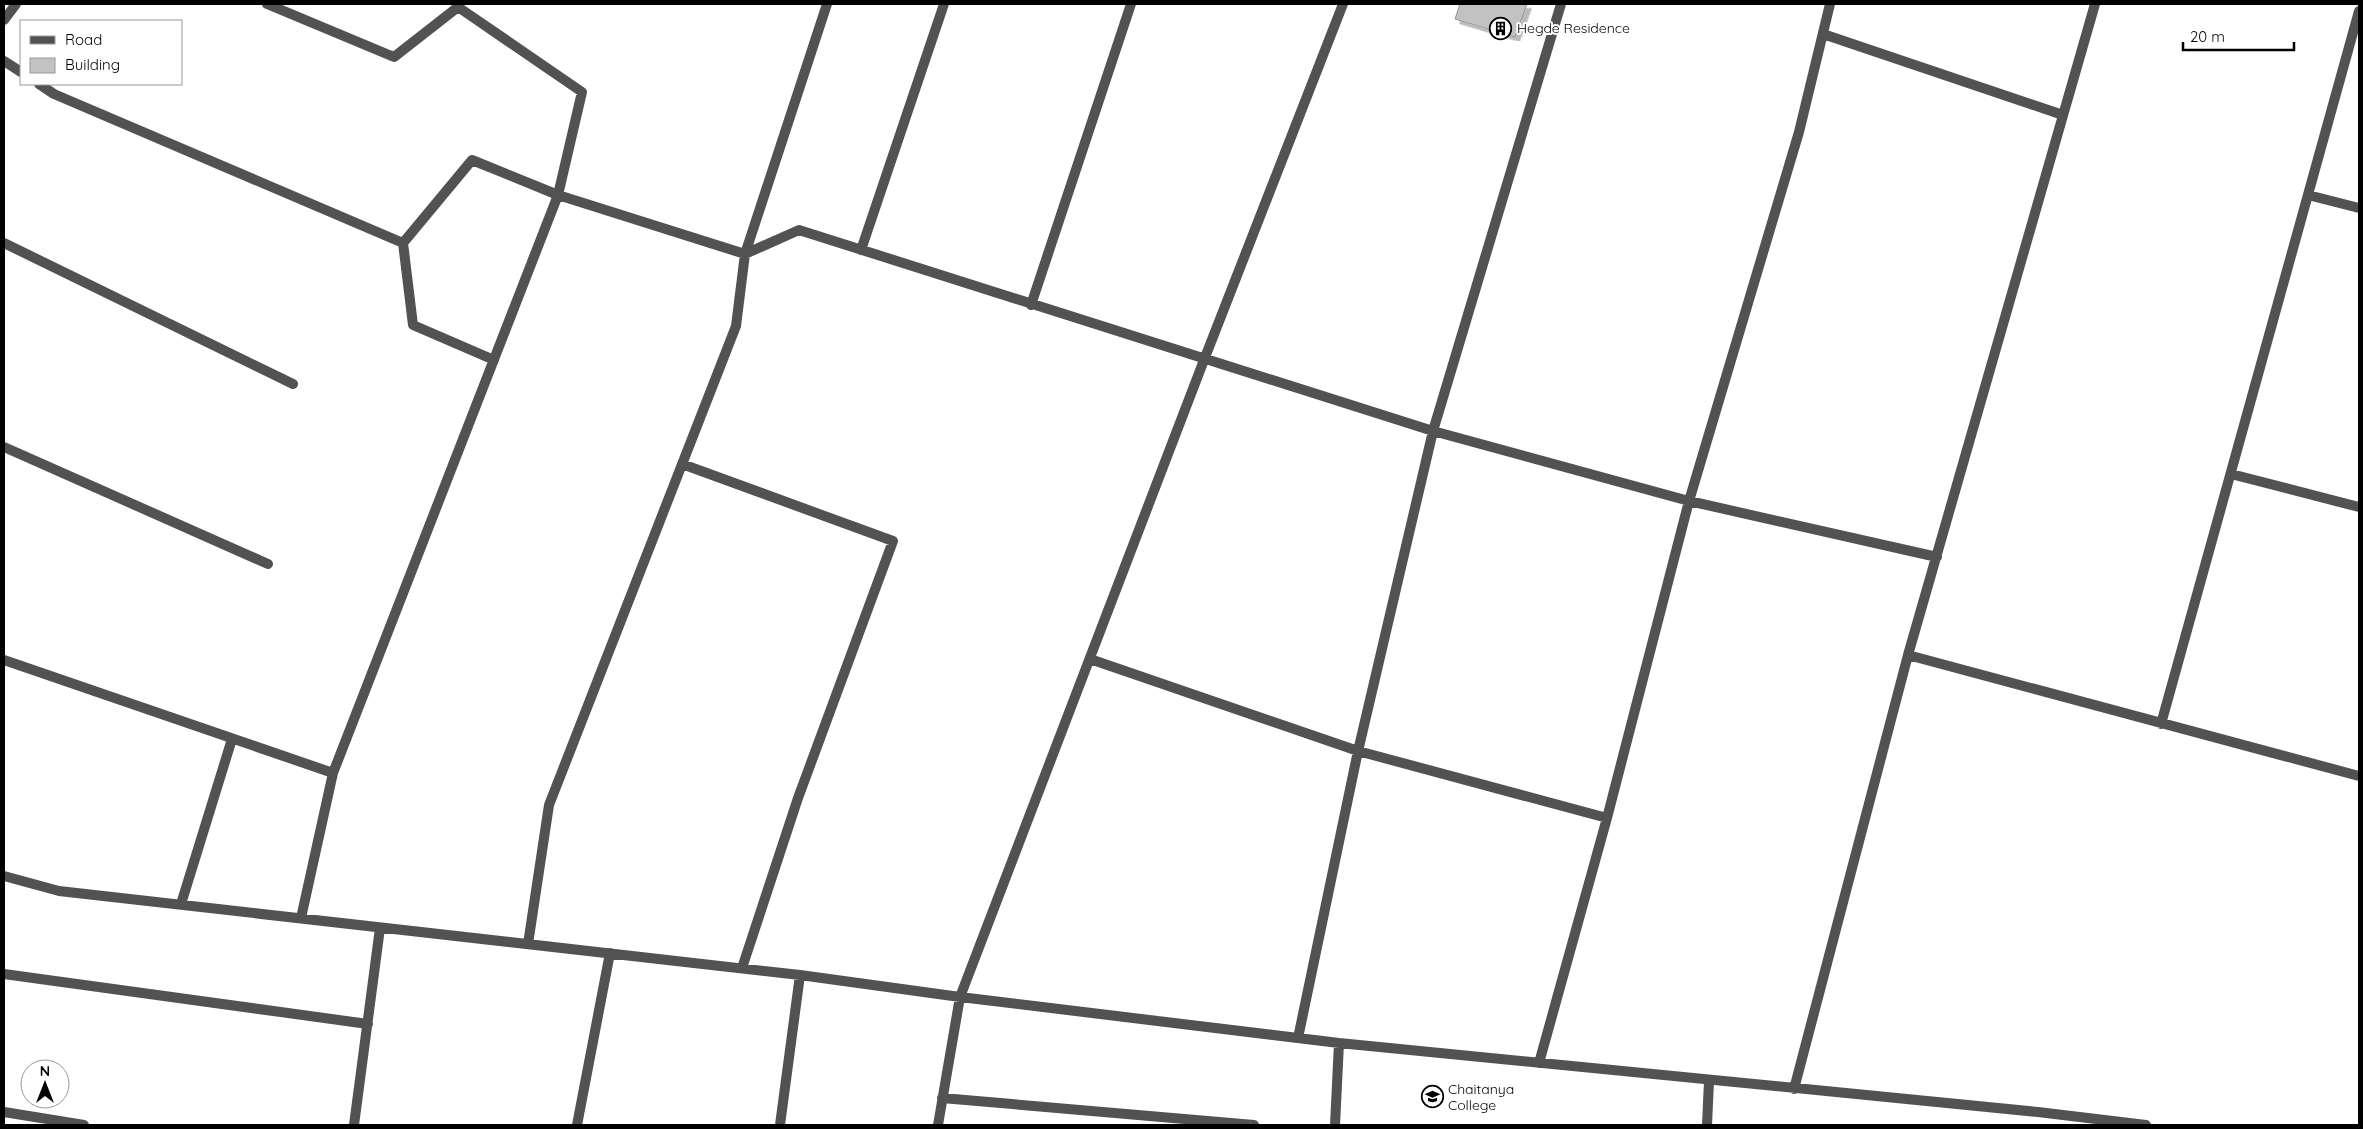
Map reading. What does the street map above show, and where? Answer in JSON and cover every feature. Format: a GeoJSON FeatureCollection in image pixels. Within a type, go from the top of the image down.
{"type":"FeatureCollection","features":[{"type":"Feature","properties":{"kind":"street"},"geometry":{"type":"LineString","coordinates":[[4,20],[16,4]]}},
{"type":"Feature","properties":{"kind":"street"},"geometry":{"type":"LineString","coordinates":[[267,4],[394,57],[458,7],[582,92],[558,195],[333,773],[301,918]]}},
{"type":"Feature","properties":{"kind":"street"},"geometry":{"type":"LineString","coordinates":[[528,944],[549,805],[736,326],[746,254],[827,4]]}},
{"type":"Feature","properties":{"kind":"street"},"geometry":{"type":"LineString","coordinates":[[861,250],[944,4]]}},
{"type":"Feature","properties":{"kind":"street"},"geometry":{"type":"LineString","coordinates":[[1031,304],[1131,4]]}},
{"type":"Feature","properties":{"kind":"street"},"geometry":{"type":"LineString","coordinates":[[938,1125],[960,998],[1204,360],[1343,4]]}},
{"type":"Feature","properties":{"kind":"street"},"geometry":{"type":"LineString","coordinates":[[1298,1038],[1358,752],[1434,431],[1561,4]]}},
{"type":"Feature","properties":{"kind":"street"},"geometry":{"type":"LineString","coordinates":[[1538,1063],[1607,818],[1689,501],[1799,132],[1830,4]]}},
{"type":"Feature","properties":{"kind":"street"},"geometry":{"type":"LineString","coordinates":[[1794,1089],[1908,655],[2094,4]]}},
{"type":"Feature","properties":{"kind":"street"},"geometry":{"type":"LineString","coordinates":[[2161,724],[2358,17]]}},
{"type":"Feature","properties":{"kind":"street"},"geometry":{"type":"LineString","coordinates":[[1823,34],[2063,115]]}},
{"type":"Feature","properties":{"kind":"street"},"geometry":{"type":"LineString","coordinates":[[4,60],[20,71]]}},
{"type":"Feature","properties":{"kind":"street"},"geometry":{"type":"LineString","coordinates":[[40,85],[54,94],[403,243]]}},
{"type":"Feature","properties":{"kind":"street"},"geometry":{"type":"LineString","coordinates":[[494,360],[414,325],[403,243],[472,160],[558,195],[746,254],[799,230],[1204,360],[1434,431],[1689,501],[1937,557]]}},
{"type":"Feature","properties":{"kind":"street"},"geometry":{"type":"LineString","coordinates":[[2308,194],[2359,208]]}},
{"type":"Feature","properties":{"kind":"street"},"geometry":{"type":"LineString","coordinates":[[4,243],[293,384]]}},
{"type":"Feature","properties":{"kind":"street"},"geometry":{"type":"LineString","coordinates":[[4,447],[268,564]]}},
{"type":"Feature","properties":{"kind":"street"},"geometry":{"type":"LineString","coordinates":[[682,464],[892,541],[798,798],[742,968]]}},
{"type":"Feature","properties":{"kind":"street"},"geometry":{"type":"LineString","coordinates":[[2231,474],[2359,507]]}},
{"type":"Feature","properties":{"kind":"street"},"geometry":{"type":"LineString","coordinates":[[1908,655],[2359,776]]}},
{"type":"Feature","properties":{"kind":"street"},"geometry":{"type":"LineString","coordinates":[[1090,659],[1358,752],[1607,818]]}},
{"type":"Feature","properties":{"kind":"street"},"geometry":{"type":"LineString","coordinates":[[4,660],[333,773]]}},
{"type":"Feature","properties":{"kind":"street"},"geometry":{"type":"LineString","coordinates":[[181,904],[232,739]]}},
{"type":"Feature","properties":{"kind":"street"},"geometry":{"type":"LineString","coordinates":[[4,876],[59,890],[742,968],[960,998],[1339,1043],[2146,1125]]}},
{"type":"Feature","properties":{"kind":"street"},"geometry":{"type":"LineString","coordinates":[[354,1125],[380,928]]}},
{"type":"Feature","properties":{"kind":"street"},"geometry":{"type":"LineString","coordinates":[[577,1125],[610,953]]}},
{"type":"Feature","properties":{"kind":"street"},"geometry":{"type":"LineString","coordinates":[[4,974],[368,1024]]}},
{"type":"Feature","properties":{"kind":"street"},"geometry":{"type":"LineString","coordinates":[[780,1125],[800,975]]}},
{"type":"Feature","properties":{"kind":"street"},"geometry":{"type":"LineString","coordinates":[[1335,1125],[1339,1043]]}},
{"type":"Feature","properties":{"kind":"street"},"geometry":{"type":"LineString","coordinates":[[1707,1125],[1709,1081]]}},
{"type":"Feature","properties":{"kind":"street"},"geometry":{"type":"LineString","coordinates":[[942,1098],[1254,1125]]}},
{"type":"Feature","properties":{"kind":"street"},"geometry":{"type":"LineString","coordinates":[[4,1112],[84,1125]]}},
{"type":"Feature","properties":{"kind":"building","name":"Hegde Residence"},"geometry":{"type":"Polygon","coordinates":[[[1460,4],[1527,4],[1515,37],[1455,19],[1460,4]]]}},
{"type":"Feature","properties":{"kind":"place","name":"Hegde Residence"},"geometry":{"type":"Point","coordinates":[1501,28]}},
{"type":"Feature","properties":{"kind":"place","name":"Chaitanya College"},"geometry":{"type":"Point","coordinates":[1432,1097]}}]}
